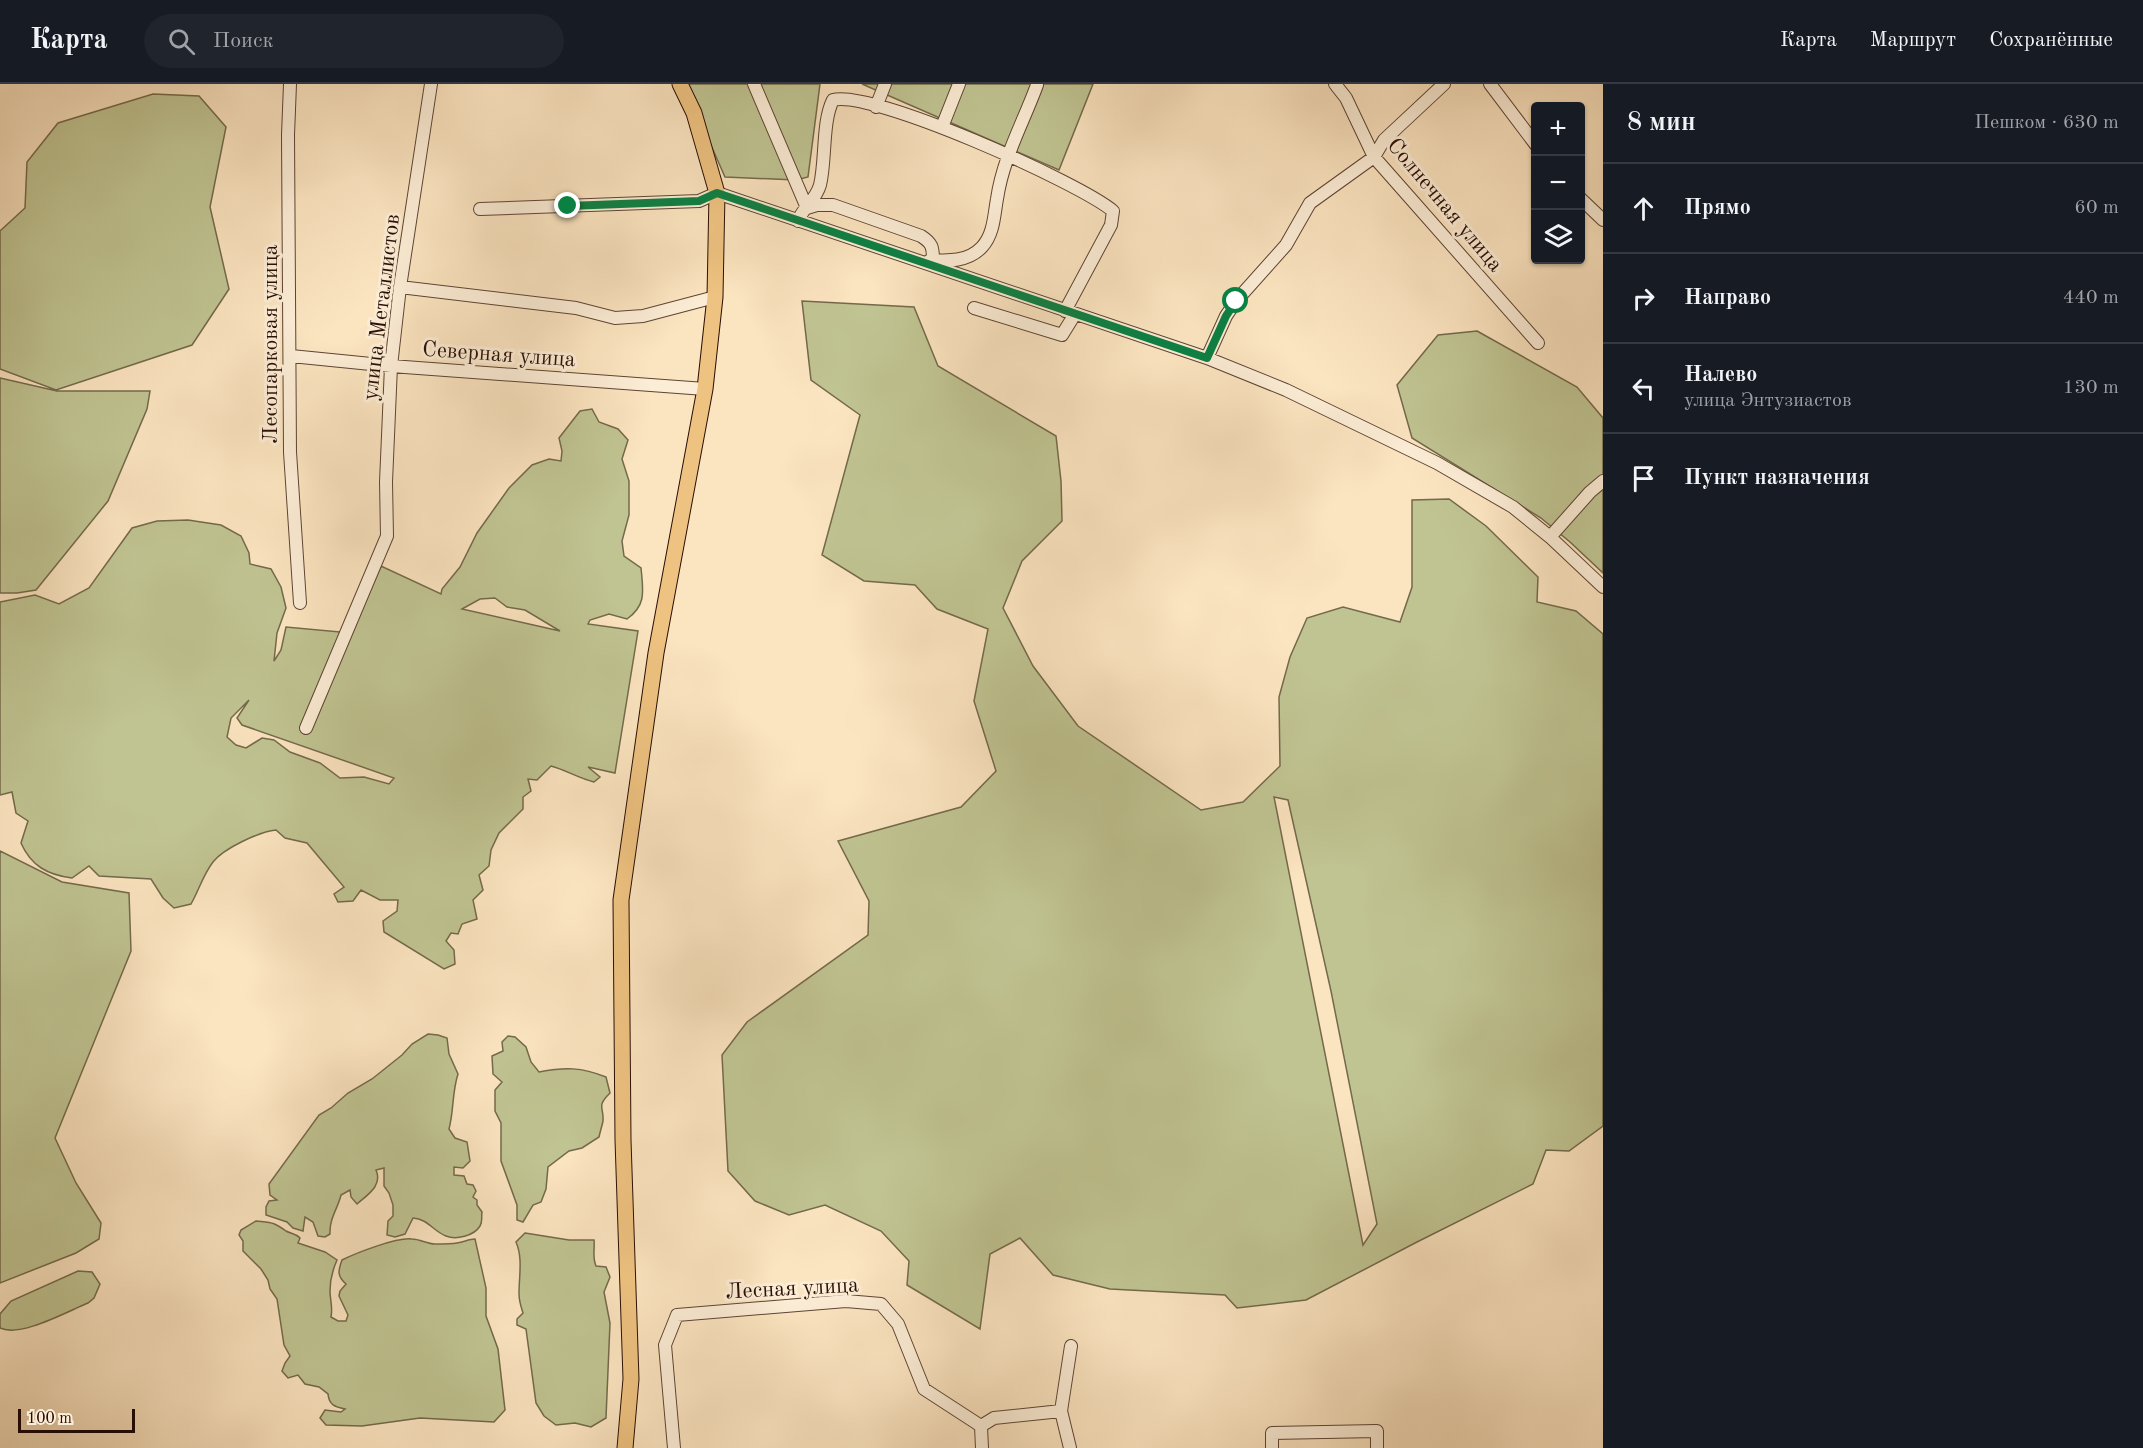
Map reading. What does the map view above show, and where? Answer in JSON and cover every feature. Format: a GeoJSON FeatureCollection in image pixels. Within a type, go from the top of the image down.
{"type":"FeatureCollection","features":[{"type":"Feature","properties":{"kind":"main road"},"geometry":{"type":"LineString","coordinates":[[625,1448],[631,1378],[623,1140],[621,900],[656,653],[705,389],[715,297],[717,193],[694,113],[680,84]]}},
{"type":"Feature","properties":{"kind":"street","name":"Лесопарковая улица"},"geometry":{"type":"LineString","coordinates":[[290,84],[288,135],[291,452],[300,603]]}},
{"type":"Feature","properties":{"kind":"street","name":"улица Металлистов"},"geometry":{"type":"LineString","coordinates":[[306,728],[387,536],[386,482],[391,366],[399,287],[432,84]]}},
{"type":"Feature","properties":{"kind":"street"},"geometry":{"type":"LineString","coordinates":[[754,84],[807,208]]}},
{"type":"Feature","properties":{"kind":"street"},"geometry":{"type":"LineString","coordinates":[[876,107],[885,84]]}},
{"type":"Feature","properties":{"kind":"street"},"geometry":{"type":"LineString","coordinates":[[942,127],[959,84]]}},
{"type":"Feature","properties":{"kind":"street","name":"Солнечная улица"},"geometry":{"type":"LineString","coordinates":[[1335,84],[1346,98],[1374,157],[1538,343]]}},
{"type":"Feature","properties":{"kind":"street"},"geometry":{"type":"LineString","coordinates":[[1207,358],[1226,316],[1236,301],[1286,245],[1310,204],[1374,157],[1384,140],[1444,84]]}},
{"type":"Feature","properties":{"kind":"street"},"geometry":{"type":"LineString","coordinates":[[1491,84],[1531,139]]}},
{"type":"Feature","properties":{"kind":"street"},"geometry":{"type":"LineString","coordinates":[[916,260],[957,260],[966,258],[984,245],[993,223],[1000,177],[1037,85]]}},
{"type":"Feature","properties":{"kind":"street"},"geometry":{"type":"LineString","coordinates":[[798,221],[820,185],[829,115],[833,100],[839,99],[876,107],[942,127],[1075,189],[1113,211],[1111,225],[1070,312],[1062,335],[974,308]]}},
{"type":"Feature","properties":{"kind":"street"},"geometry":{"type":"LineString","coordinates":[[480,209],[699,201],[717,193],[1207,358],[1286,390],[1437,463],[1513,507],[1550,537],[1603,587]]}},
{"type":"Feature","properties":{"kind":"street"},"geometry":{"type":"LineString","coordinates":[[1585,202],[1603,220]]}},
{"type":"Feature","properties":{"kind":"street"},"geometry":{"type":"LineString","coordinates":[[807,208],[817,205],[833,205],[921,236],[930,242],[933,248],[933,260]]}},
{"type":"Feature","properties":{"kind":"street"},"geometry":{"type":"LineString","coordinates":[[399,287],[576,308],[615,318],[643,316],[715,297]]}},
{"type":"Feature","properties":{"kind":"street","name":"Северная улица"},"geometry":{"type":"LineString","coordinates":[[291,356],[391,366],[705,389]]}},
{"type":"Feature","properties":{"kind":"street"},"geometry":{"type":"LineString","coordinates":[[1550,537],[1590,492],[1603,481]]}},
{"type":"Feature","properties":{"kind":"street","name":"Лесная улица"},"geometry":{"type":"LineString","coordinates":[[674,1448],[665,1345],[677,1315],[846,1301],[881,1304],[898,1324],[924,1389],[981,1426]]}},
{"type":"Feature","properties":{"kind":"street"},"geometry":{"type":"LineString","coordinates":[[1071,1346],[1061,1411],[1071,1448]]}},
{"type":"Feature","properties":{"kind":"street"},"geometry":{"type":"LineString","coordinates":[[982,1448],[981,1426],[994,1418],[1061,1411]]}},
{"type":"Feature","properties":{"kind":"street"},"geometry":{"type":"LineString","coordinates":[[1272,1448],[1272,1433],[1377,1431],[1377,1448]]}},
{"type":"Feature","properties":{"kind":"green space"},"geometry":{"type":"Polygon","coordinates":[[[684,84],[820,84],[808,177],[796,180],[725,177],[684,84]]]}},
{"type":"Feature","properties":{"kind":"green space"},"geometry":{"type":"Polygon","coordinates":[[[862,84],[1093,84],[1059,170],[862,84]]]}},
{"type":"Feature","properties":{"kind":"green space"},"geometry":{"type":"Polygon","coordinates":[[[153,94],[199,96],[226,127],[210,207],[229,289],[192,345],[56,390],[0,369],[0,231],[25,208],[27,162],[58,123],[153,94]]]}},
{"type":"Feature","properties":{"kind":"green space"},"geometry":{"type":"Polygon","coordinates":[[[802,301],[914,307],[938,366],[1056,436],[1061,481],[1062,521],[1022,561],[1003,608],[1033,666],[1078,726],[1201,810],[1243,802],[1280,766],[1279,697],[1290,657],[1307,618],[1343,607],[1400,622],[1412,587],[1412,500],[1449,499],[1486,526],[1538,577],[1537,602],[1576,611],[1603,634],[1603,1126],[1569,1151],[1546,1150],[1533,1184],[1306,1300],[1237,1308],[1225,1295],[1110,1289],[1053,1275],[1020,1238],[990,1254],[980,1329],[907,1285],[909,1261],[881,1231],[825,1205],[789,1215],[755,1201],[728,1171],[722,1055],[747,1022],[868,935],[869,901],[838,841],[961,807],[996,771],[974,701],[988,629],[937,609],[915,585],[864,581],[822,555],[860,415],[811,380],[802,301]],[[1274,797],[1363,1245],[1377,1224],[1331,991],[1288,800],[1274,797]]]}},
{"type":"Feature","properties":{"kind":"green space"},"geometry":{"type":"Polygon","coordinates":[[[1477,331],[1577,387],[1603,418],[1603,573],[1541,518],[1412,438],[1397,385],[1438,335],[1477,331]]]}},
{"type":"Feature","properties":{"kind":"green space"},"geometry":{"type":"Polygon","coordinates":[[[0,378],[57,391],[150,391],[147,409],[108,501],[36,590],[17,593],[0,593],[0,378]]]}},
{"type":"Feature","properties":{"kind":"green space"},"geometry":{"type":"Polygon","coordinates":[[[592,409],[599,422],[618,429],[628,440],[622,459],[629,481],[629,515],[622,541],[624,556],[641,568],[642,576],[641,603],[633,614],[627,619],[609,614],[590,620],[588,624],[638,631],[615,773],[588,767],[600,777],[594,782],[551,766],[537,780],[528,779],[531,791],[523,797],[523,809],[499,833],[491,850],[489,866],[479,875],[483,890],[473,900],[477,919],[462,924],[458,934],[451,933],[446,941],[454,950],[455,964],[444,969],[384,932],[383,921],[397,911],[398,900],[380,900],[361,890],[353,901],[338,902],[334,894],[344,887],[307,843],[285,838],[276,830],[251,837],[225,851],[213,862],[191,904],[174,908],[163,898],[151,879],[99,876],[89,866],[72,878],[63,877],[41,868],[30,858],[21,843],[28,821],[16,813],[12,792],[0,795],[0,602],[35,595],[59,604],[89,588],[132,528],[157,521],[188,520],[221,525],[241,536],[249,553],[250,564],[271,569],[281,587],[286,608],[277,633],[274,661],[281,650],[286,627],[351,633],[381,566],[441,594],[442,589],[460,567],[477,533],[509,488],[532,465],[549,459],[561,461],[562,451],[559,438],[580,411],[592,409]],[[495,598],[480,599],[462,609],[560,631],[525,610],[507,607],[495,598]],[[249,700],[231,718],[227,737],[236,745],[246,748],[262,738],[274,740],[290,752],[320,763],[340,778],[364,777],[389,784],[394,778],[242,725],[237,718],[249,700]]]}},
{"type":"Feature","properties":{"kind":"green space"},"geometry":{"type":"Polygon","coordinates":[[[0,851],[62,882],[129,893],[131,951],[55,1138],[76,1183],[101,1223],[99,1239],[76,1253],[0,1283],[0,851]]]}},
{"type":"Feature","properties":{"kind":"green space"},"geometry":{"type":"Polygon","coordinates":[[[428,1034],[447,1038],[449,1054],[458,1074],[449,1129],[455,1138],[467,1142],[470,1161],[463,1168],[454,1167],[454,1175],[464,1176],[467,1184],[473,1185],[476,1191],[473,1197],[477,1200],[477,1205],[482,1212],[480,1226],[474,1232],[455,1238],[441,1234],[423,1221],[413,1218],[405,1234],[395,1237],[387,1235],[388,1221],[393,1216],[393,1205],[384,1186],[384,1168],[376,1170],[378,1176],[376,1185],[357,1204],[351,1197],[350,1190],[341,1195],[332,1218],[330,1234],[325,1237],[318,1236],[313,1222],[305,1217],[303,1231],[293,1228],[287,1222],[266,1215],[269,1201],[277,1200],[270,1195],[269,1184],[319,1115],[348,1093],[372,1079],[412,1044],[428,1034]]]}},
{"type":"Feature","properties":{"kind":"green space"},"geometry":{"type":"Polygon","coordinates":[[[508,1036],[515,1037],[526,1047],[531,1062],[539,1072],[557,1069],[589,1071],[606,1077],[610,1093],[602,1104],[603,1121],[599,1137],[582,1148],[569,1151],[548,1167],[546,1189],[541,1202],[533,1205],[523,1222],[517,1220],[517,1205],[501,1161],[501,1123],[495,1111],[495,1090],[502,1082],[493,1074],[492,1056],[503,1051],[502,1042],[508,1036]]]}},
{"type":"Feature","properties":{"kind":"green space"},"geometry":{"type":"Polygon","coordinates":[[[256,1221],[275,1224],[298,1236],[300,1238],[298,1243],[325,1252],[337,1260],[330,1291],[331,1317],[338,1321],[346,1321],[348,1315],[339,1296],[346,1284],[339,1273],[342,1260],[397,1240],[415,1239],[435,1244],[475,1239],[486,1288],[486,1316],[498,1349],[505,1410],[494,1422],[420,1418],[362,1426],[326,1425],[320,1418],[325,1410],[341,1412],[345,1409],[333,1405],[328,1394],[319,1387],[305,1384],[298,1375],[288,1378],[282,1371],[290,1356],[284,1345],[277,1299],[261,1269],[243,1251],[243,1241],[239,1235],[241,1230],[256,1221]]]}},
{"type":"Feature","properties":{"kind":"green space"},"geometry":{"type":"Polygon","coordinates":[[[525,1233],[569,1240],[594,1240],[596,1266],[606,1267],[610,1277],[604,1292],[610,1323],[606,1418],[591,1427],[575,1423],[556,1425],[544,1416],[536,1403],[526,1329],[517,1325],[517,1319],[523,1313],[519,1296],[520,1261],[516,1242],[525,1233]]]}},
{"type":"Feature","properties":{"kind":"green space"},"geometry":{"type":"Polygon","coordinates":[[[78,1271],[92,1272],[100,1284],[94,1298],[88,1303],[31,1327],[9,1330],[0,1328],[0,1314],[11,1301],[78,1271]]]}},
{"type":"Feature","properties":{"kind":"route"},"geometry":{"type":"LineString","coordinates":[[568,206],[699,201],[717,193],[1207,358],[1226,316],[1236,301]]}}]}
